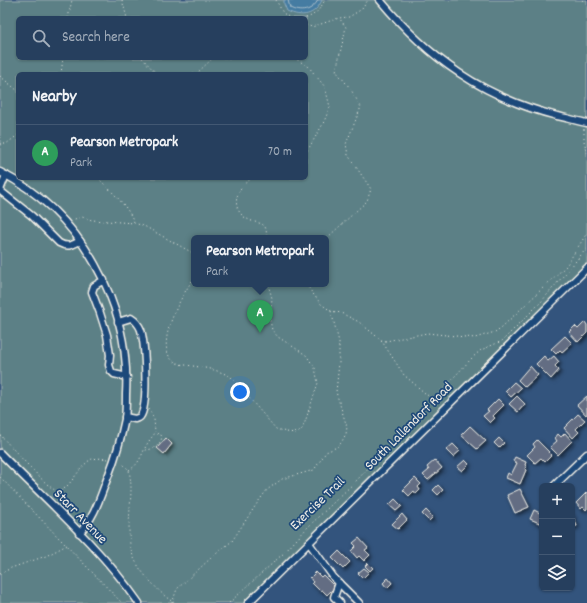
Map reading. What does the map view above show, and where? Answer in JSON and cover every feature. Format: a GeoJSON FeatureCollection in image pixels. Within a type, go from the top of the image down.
{"type":"FeatureCollection","features":[{"type":"Feature","properties":{"kind":"street"},"geometry":{"type":"LineString","coordinates":[[380,0],[410,35],[450,67],[471,81],[512,102],[586,123]]}},
{"type":"Feature","properties":{"kind":"street"},"geometry":{"type":"LineString","coordinates":[[79,533],[89,522],[114,460],[125,418],[127,377],[125,351],[118,322],[104,280],[80,241],[66,223],[39,197],[3,173],[0,190],[3,194],[32,216],[64,246],[68,247],[80,241]]}},
{"type":"Feature","properties":{"kind":"street","name":"South Lallendorf Road"},"geometry":{"type":"LineString","coordinates":[[248,603],[587,268]]}},
{"type":"Feature","properties":{"kind":"street"},"geometry":{"type":"LineString","coordinates":[[104,280],[94,286],[92,292],[106,335],[110,355],[109,365],[114,374],[127,377]]}},
{"type":"Feature","properties":{"kind":"street"},"geometry":{"type":"LineString","coordinates":[[118,322],[126,319],[133,319],[138,323],[141,330],[144,357],[144,410],[140,417],[135,419],[125,418]]}},
{"type":"Feature","properties":{"kind":"street","name":"Starr Avenue"},"geometry":{"type":"LineString","coordinates":[[0,453],[79,533],[120,578],[139,603]]}},
{"type":"Feature","properties":{"kind":"street"},"geometry":{"type":"LineString","coordinates":[[557,483],[587,454]]}},
{"type":"Feature","properties":{"kind":"street"},"geometry":{"type":"LineString","coordinates":[[309,543],[334,578],[359,603]]}},
{"type":"Feature","properties":{"kind":"street"},"geometry":{"type":"LineString","coordinates":[[339,584],[334,596],[340,603]]}},
{"type":"Feature","properties":{"kind":"path"},"geometry":{"type":"LineString","coordinates":[[68,16],[72,0]]}},
{"type":"Feature","properties":{"kind":"path"},"geometry":{"type":"LineString","coordinates":[[122,0],[126,16]]}},
{"type":"Feature","properties":{"kind":"path"},"geometry":{"type":"LineString","coordinates":[[276,0],[283,13],[287,16]]}},
{"type":"Feature","properties":{"kind":"path"},"geometry":{"type":"LineString","coordinates":[[308,17],[316,13],[324,0]]}},
{"type":"Feature","properties":{"kind":"path"},"geometry":{"type":"LineString","coordinates":[[308,26],[312,27],[339,18],[349,17],[362,9],[368,0]]}},
{"type":"Feature","properties":{"kind":"path"},"geometry":{"type":"LineString","coordinates":[[582,0],[587,4]]}},
{"type":"Feature","properties":{"kind":"path"},"geometry":{"type":"LineString","coordinates":[[329,236],[367,201],[371,188],[346,150],[346,144],[360,107],[350,88],[336,71],[346,27],[339,18]]}},
{"type":"Feature","properties":{"kind":"path"},"geometry":{"type":"LineString","coordinates":[[61,72],[63,60]]}},
{"type":"Feature","properties":{"kind":"path"},"geometry":{"type":"LineString","coordinates":[[144,60],[155,72]]}},
{"type":"Feature","properties":{"kind":"path"},"geometry":{"type":"LineString","coordinates":[[198,72],[211,60]]}},
{"type":"Feature","properties":{"kind":"path"},"geometry":{"type":"LineString","coordinates":[[298,60],[308,66],[325,86],[330,107],[323,124],[308,150]]}},
{"type":"Feature","properties":{"kind":"path"},"geometry":{"type":"LineString","coordinates":[[0,76],[16,89]]}},
{"type":"Feature","properties":{"kind":"path"},"geometry":{"type":"LineString","coordinates":[[586,123],[584,141],[587,153]]}},
{"type":"Feature","properties":{"kind":"path"},"geometry":{"type":"LineString","coordinates":[[0,144],[6,144],[16,136]]}},
{"type":"Feature","properties":{"kind":"path"},"geometry":{"type":"LineString","coordinates":[[100,180],[120,200],[132,217],[134,223]]}},
{"type":"Feature","properties":{"kind":"path"},"geometry":{"type":"LineString","coordinates":[[250,180],[240,189],[236,203],[239,212],[243,217],[263,224],[266,227],[267,235]]}},
{"type":"Feature","properties":{"kind":"path"},"geometry":{"type":"LineString","coordinates":[[66,223],[82,217],[92,220],[134,223],[144,226],[191,250]]}},
{"type":"Feature","properties":{"kind":"path"},"geometry":{"type":"LineString","coordinates":[[381,340],[386,341],[427,333],[475,338],[495,332],[566,266],[587,233]]}},
{"type":"Feature","properties":{"kind":"path","name":"Exercise Trail"},"geometry":{"type":"LineString","coordinates":[[229,603],[285,552],[307,528],[357,480],[481,350],[502,340],[513,330],[541,302],[587,248]]}},
{"type":"Feature","properties":{"kind":"path"},"geometry":{"type":"LineString","coordinates":[[191,282],[178,302],[170,324],[166,341],[167,353],[174,362],[222,372],[231,377],[276,429],[298,433],[303,428],[318,383],[315,368],[306,355],[278,337],[272,330],[270,320],[272,298],[269,287]]}},
{"type":"Feature","properties":{"kind":"path"},"geometry":{"type":"LineString","coordinates":[[308,287],[321,304],[331,311],[359,322],[381,340],[404,375],[433,400],[442,411]]}},
{"type":"Feature","properties":{"kind":"path"},"geometry":{"type":"LineString","coordinates":[[173,602],[177,589],[232,541],[267,490],[282,479],[314,470],[326,452],[337,447],[344,438],[347,427],[336,392],[339,363],[339,342],[331,311]]}},
{"type":"Feature","properties":{"kind":"path"},"geometry":{"type":"LineString","coordinates":[[236,399],[240,388]]}},
{"type":"Feature","properties":{"kind":"path"},"geometry":{"type":"LineString","coordinates":[[144,402],[154,419],[156,433]]}},
{"type":"Feature","properties":{"kind":"path"},"geometry":{"type":"LineString","coordinates":[[129,470],[140,460],[149,440],[156,433]]}},
{"type":"Feature","properties":{"kind":"path"},"geometry":{"type":"LineString","coordinates":[[144,450],[154,448],[161,442],[161,435],[156,433]]}},
{"type":"Feature","properties":{"kind":"path"},"geometry":{"type":"LineString","coordinates":[[0,435],[40,478],[56,491],[60,492],[64,490],[80,469],[92,459],[114,460],[120,462],[129,470],[131,487],[129,510],[130,541],[133,558],[145,576],[173,602],[176,603]]}},
{"type":"Feature","properties":{"kind":"path"},"geometry":{"type":"LineString","coordinates":[[0,477],[122,603]]}},
{"type":"Feature","properties":{"kind":"path"},"geometry":{"type":"LineString","coordinates":[[0,574],[11,568],[46,556],[67,545]]}},
{"type":"Feature","properties":{"kind":"green space"},"geometry":{"type":"Polygon","coordinates":[[[0,0],[587,0],[587,268],[248,603],[0,603],[0,0]]]}},
{"type":"Feature","properties":{"kind":"water"},"geometry":{"type":"Polygon","coordinates":[[[284,0],[322,0],[316,9],[303,15],[287,11],[284,0]]]}},
{"type":"Feature","properties":{"kind":"building"},"geometry":{"type":"Polygon","coordinates":[[[585,322],[587,325],[587,333],[578,342],[569,332],[575,326],[578,329],[585,322]]]}},
{"type":"Feature","properties":{"kind":"building"},"geometry":{"type":"Polygon","coordinates":[[[565,336],[572,343],[562,352],[560,350],[556,354],[551,349],[565,336]]]}},
{"type":"Feature","properties":{"kind":"building"},"geometry":{"type":"Polygon","coordinates":[[[544,356],[548,361],[554,356],[559,362],[555,366],[559,370],[551,379],[536,364],[544,356]]]}},
{"type":"Feature","properties":{"kind":"building"},"geometry":{"type":"Polygon","coordinates":[[[530,366],[538,375],[525,387],[518,380],[530,366]]]}},
{"type":"Feature","properties":{"kind":"building"},"geometry":{"type":"Polygon","coordinates":[[[514,382],[521,388],[511,397],[505,391],[514,382]]]}},
{"type":"Feature","properties":{"kind":"building"},"geometry":{"type":"Polygon","coordinates":[[[517,396],[525,404],[518,412],[509,404],[517,396]]]}},
{"type":"Feature","properties":{"kind":"building"},"geometry":{"type":"Polygon","coordinates":[[[587,396],[587,414],[586,415],[577,405],[587,396]]]}},
{"type":"Feature","properties":{"kind":"building"},"geometry":{"type":"Polygon","coordinates":[[[498,399],[504,405],[493,416],[495,418],[490,423],[483,416],[498,399]]]}},
{"type":"Feature","properties":{"kind":"building"},"geometry":{"type":"Polygon","coordinates":[[[578,414],[585,420],[576,429],[579,432],[573,438],[564,428],[578,414]]]}},
{"type":"Feature","properties":{"kind":"building"},"geometry":{"type":"Polygon","coordinates":[[[470,426],[486,441],[477,449],[461,435],[470,426]]]}},
{"type":"Feature","properties":{"kind":"building"},"geometry":{"type":"Polygon","coordinates":[[[565,433],[572,441],[558,455],[550,447],[557,441],[555,438],[558,434],[561,437],[565,433]]]}},
{"type":"Feature","properties":{"kind":"building"},"geometry":{"type":"Polygon","coordinates":[[[166,438],[172,444],[164,454],[157,448],[166,438]]]}},
{"type":"Feature","properties":{"kind":"building"},"geometry":{"type":"Polygon","coordinates":[[[499,438],[504,443],[499,448],[494,443],[499,438]]]}},
{"type":"Feature","properties":{"kind":"building"},"geometry":{"type":"Polygon","coordinates":[[[537,440],[552,455],[545,462],[541,458],[535,463],[527,455],[535,447],[533,444],[537,440]]]}},
{"type":"Feature","properties":{"kind":"building"},"geometry":{"type":"Polygon","coordinates":[[[453,444],[460,451],[453,457],[446,450],[453,444]]]}},
{"type":"Feature","properties":{"kind":"building"},"geometry":{"type":"Polygon","coordinates":[[[515,457],[526,462],[526,470],[520,484],[506,478],[508,473],[511,475],[517,463],[513,461],[515,457]]]}},
{"type":"Feature","properties":{"kind":"building"},"geometry":{"type":"Polygon","coordinates":[[[435,460],[442,468],[428,480],[423,475],[429,470],[427,467],[435,460]]]}},
{"type":"Feature","properties":{"kind":"building"},"geometry":{"type":"Polygon","coordinates":[[[465,460],[469,464],[462,471],[457,467],[465,460]]]}},
{"type":"Feature","properties":{"kind":"building"},"geometry":{"type":"Polygon","coordinates":[[[415,478],[421,484],[418,487],[420,490],[416,494],[414,491],[409,496],[403,490],[415,478]]]}},
{"type":"Feature","properties":{"kind":"building"},"geometry":{"type":"Polygon","coordinates":[[[438,485],[443,490],[438,495],[433,490],[438,485]]]}},
{"type":"Feature","properties":{"kind":"building"},"geometry":{"type":"Polygon","coordinates":[[[520,489],[529,507],[515,513],[507,495],[520,489]]]}},
{"type":"Feature","properties":{"kind":"building"},"geometry":{"type":"Polygon","coordinates":[[[587,492],[587,509],[586,510],[583,507],[581,509],[576,503],[587,492]]]}},
{"type":"Feature","properties":{"kind":"building"},"geometry":{"type":"Polygon","coordinates":[[[395,499],[402,506],[396,511],[389,505],[395,499]]]}},
{"type":"Feature","properties":{"kind":"building"},"geometry":{"type":"Polygon","coordinates":[[[426,510],[433,517],[429,521],[422,514],[426,510]]]}},
{"type":"Feature","properties":{"kind":"building"},"geometry":{"type":"Polygon","coordinates":[[[534,510],[539,512],[539,523],[530,519],[534,510]]]}},
{"type":"Feature","properties":{"kind":"building"},"geometry":{"type":"Polygon","coordinates":[[[402,514],[407,520],[398,529],[392,524],[402,514]]]}},
{"type":"Feature","properties":{"kind":"building"},"geometry":{"type":"Polygon","coordinates":[[[359,538],[368,548],[365,550],[370,555],[364,561],[359,556],[357,558],[351,551],[356,546],[353,543],[359,538]]]}},
{"type":"Feature","properties":{"kind":"building"},"geometry":{"type":"Polygon","coordinates":[[[339,551],[350,562],[343,569],[332,558],[339,551]]]}},
{"type":"Feature","properties":{"kind":"building"},"geometry":{"type":"Polygon","coordinates":[[[368,563],[373,568],[370,571],[365,566],[368,563]]]}},
{"type":"Feature","properties":{"kind":"building"},"geometry":{"type":"Polygon","coordinates":[[[364,568],[369,572],[363,578],[358,573],[364,568]]]}},
{"type":"Feature","properties":{"kind":"building"},"geometry":{"type":"Polygon","coordinates":[[[316,572],[321,577],[323,575],[335,587],[327,595],[322,590],[320,591],[312,583],[313,582],[310,578],[316,572]]]}},
{"type":"Feature","properties":{"kind":"building"},"geometry":{"type":"Polygon","coordinates":[[[388,578],[392,583],[387,588],[383,583],[388,578]]]}},
{"type":"Feature","properties":{"kind":"place","name":"Pearson Metropark"},"geometry":{"type":"Point","coordinates":[260,333]}}]}
